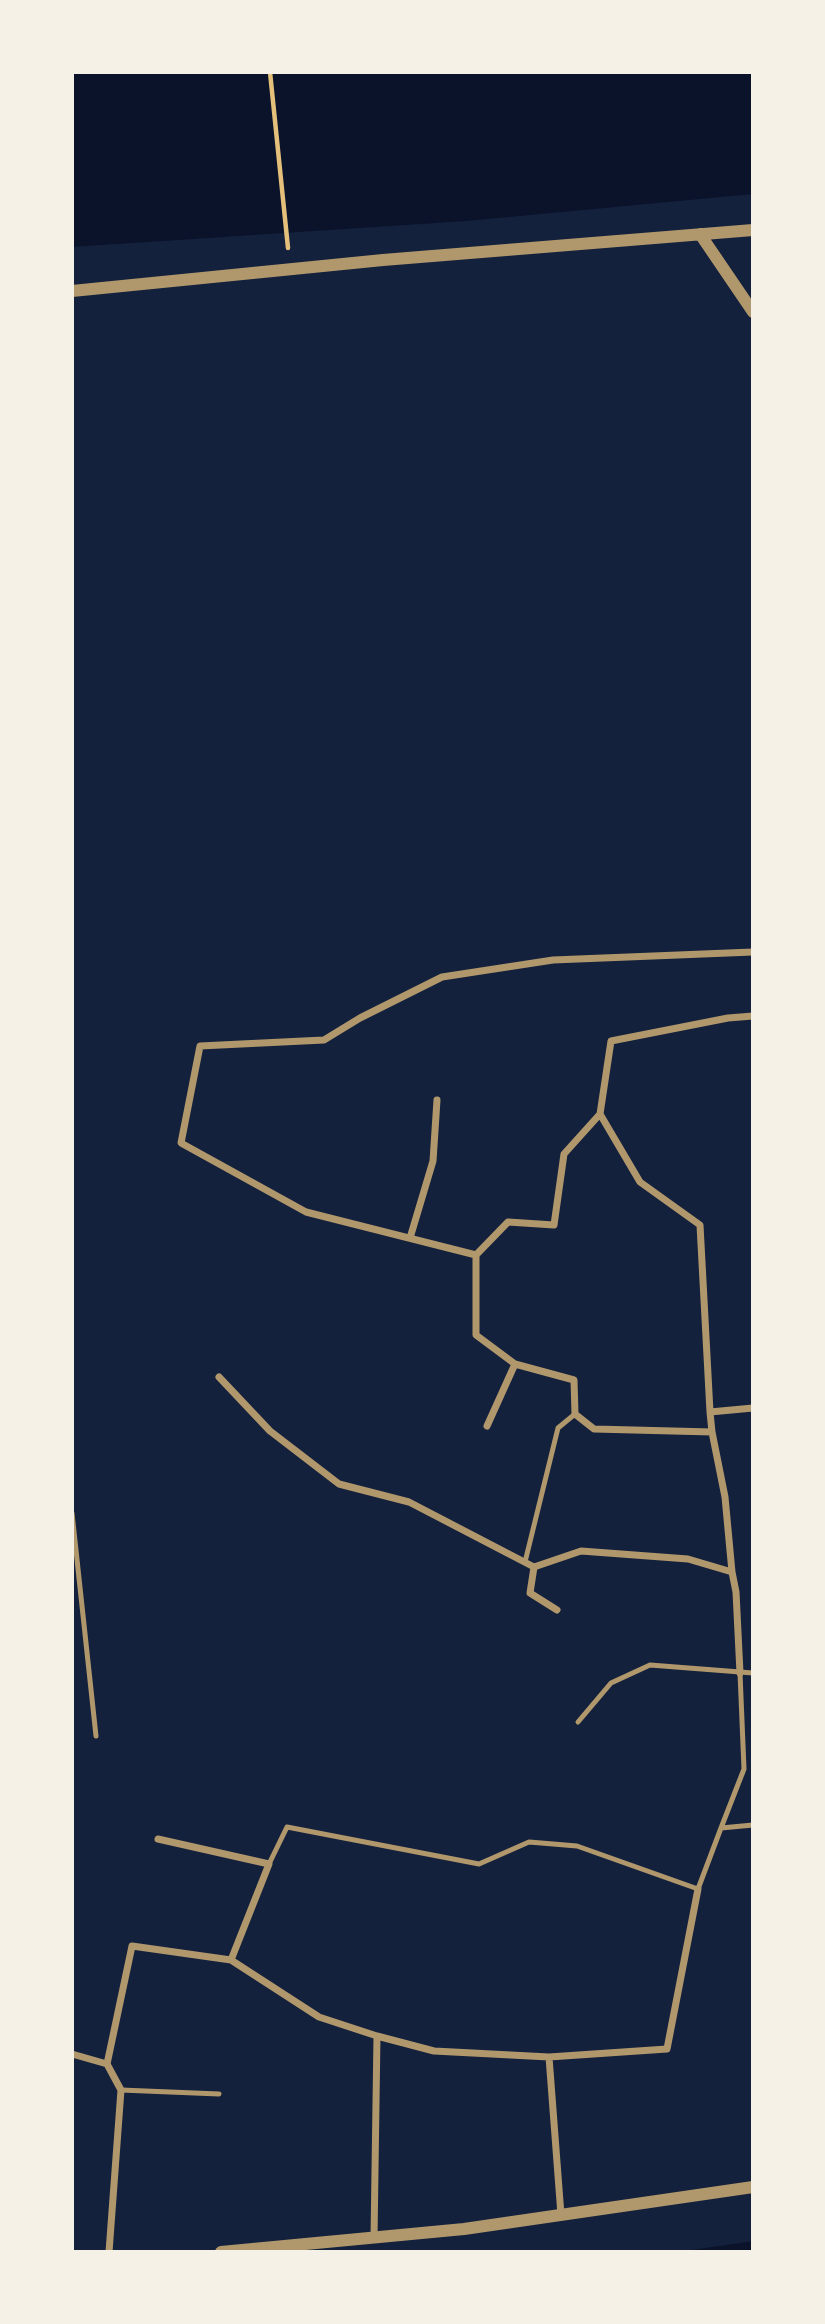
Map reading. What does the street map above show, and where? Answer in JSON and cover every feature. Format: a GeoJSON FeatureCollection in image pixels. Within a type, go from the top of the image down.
{"type":"FeatureCollection","features":[{"type":"Feature","properties":{"kind":"street"},"geometry":{"type":"LineString","coordinates":[[72,291],[383,260],[753,230]]}},
{"type":"Feature","properties":{"kind":"street"},"geometry":{"type":"LineString","coordinates":[[700,234],[753,312]]}},
{"type":"Feature","properties":{"kind":"street"},"geometry":{"type":"LineString","coordinates":[[475,1255],[306,1212],[181,1143],[200,1046],[324,1040],[360,1018],[442,977],[553,960],[753,952]]}},
{"type":"Feature","properties":{"kind":"street"},"geometry":{"type":"LineString","coordinates":[[712,1432],[594,1429],[575,1414],[574,1380],[515,1364],[476,1335],[475,1255],[508,1222],[554,1225],[564,1154],[600,1114],[611,1041],[728,1018],[753,1017]]}},
{"type":"Feature","properties":{"kind":"street"},"geometry":{"type":"LineString","coordinates":[[410,1238],[433,1161],[437,1100]]}},
{"type":"Feature","properties":{"kind":"street"},"geometry":{"type":"LineString","coordinates":[[600,1114],[640,1182],[700,1225],[710,1412],[725,1497],[736,1592],[740,1673]]}},
{"type":"Feature","properties":{"kind":"street"},"geometry":{"type":"LineString","coordinates":[[486,1426],[515,1364]]}},
{"type":"Feature","properties":{"kind":"street"},"geometry":{"type":"LineString","coordinates":[[219,1377],[270,1431],[339,1484],[409,1502],[534,1567],[581,1551],[688,1559],[732,1572]]}},
{"type":"Feature","properties":{"kind":"street"},"geometry":{"type":"LineString","coordinates":[[710,1412],[753,1408]]}},
{"type":"Feature","properties":{"kind":"street"},"geometry":{"type":"LineString","coordinates":[[534,1567],[530,1593],[557,1609]]}},
{"type":"Feature","properties":{"kind":"street"},"geometry":{"type":"LineString","coordinates":[[158,1839],[270,1864],[231,1960]]}},
{"type":"Feature","properties":{"kind":"street"},"geometry":{"type":"LineString","coordinates":[[109,2252],[121,2090],[107,2064],[132,1946],[231,1960],[319,2017],[433,2051],[550,2057],[667,2049],[698,1889]]}},
{"type":"Feature","properties":{"kind":"street"},"geometry":{"type":"LineString","coordinates":[[374,2238],[377,2036]]}},
{"type":"Feature","properties":{"kind":"street"},"geometry":{"type":"LineString","coordinates":[[72,2054],[107,2064]]}},
{"type":"Feature","properties":{"kind":"street"},"geometry":{"type":"LineString","coordinates":[[550,2057],[561,2215]]}},
{"type":"Feature","properties":{"kind":"street"},"geometry":{"type":"LineString","coordinates":[[221,2252],[464,2229],[753,2187]]}},
{"type":"Feature","properties":{"kind":"lane"},"geometry":{"type":"LineString","coordinates":[[525,1562],[558,1429],[575,1414]]}},
{"type":"Feature","properties":{"kind":"lane"},"geometry":{"type":"LineString","coordinates":[[72,1514],[96,1736]]}},
{"type":"Feature","properties":{"kind":"lane"},"geometry":{"type":"LineString","coordinates":[[578,1722],[611,1683],[650,1665],[753,1672]]}},
{"type":"Feature","properties":{"kind":"lane"},"geometry":{"type":"LineString","coordinates":[[270,1864],[287,1827],[479,1864],[529,1842],[577,1846],[698,1889],[744,1769],[740,1673]]}},
{"type":"Feature","properties":{"kind":"lane"},"geometry":{"type":"LineString","coordinates":[[721,1828],[753,1825]]}},
{"type":"Feature","properties":{"kind":"lane"},"geometry":{"type":"LineString","coordinates":[[121,2090],[219,2094]]}},
{"type":"Feature","properties":{"kind":"path"},"geometry":{"type":"LineString","coordinates":[[270,72],[289,257]]}},
{"type":"Feature","properties":{"kind":"water"},"geometry":{"type":"Polygon","coordinates":[[[72,72],[753,72],[753,194],[467,221],[72,247],[72,72]]]}},
{"type":"Feature","properties":{"kind":"water"},"geometry":{"type":"Polygon","coordinates":[[[753,2241],[753,2252],[678,2252],[753,2241]]]}}]}
